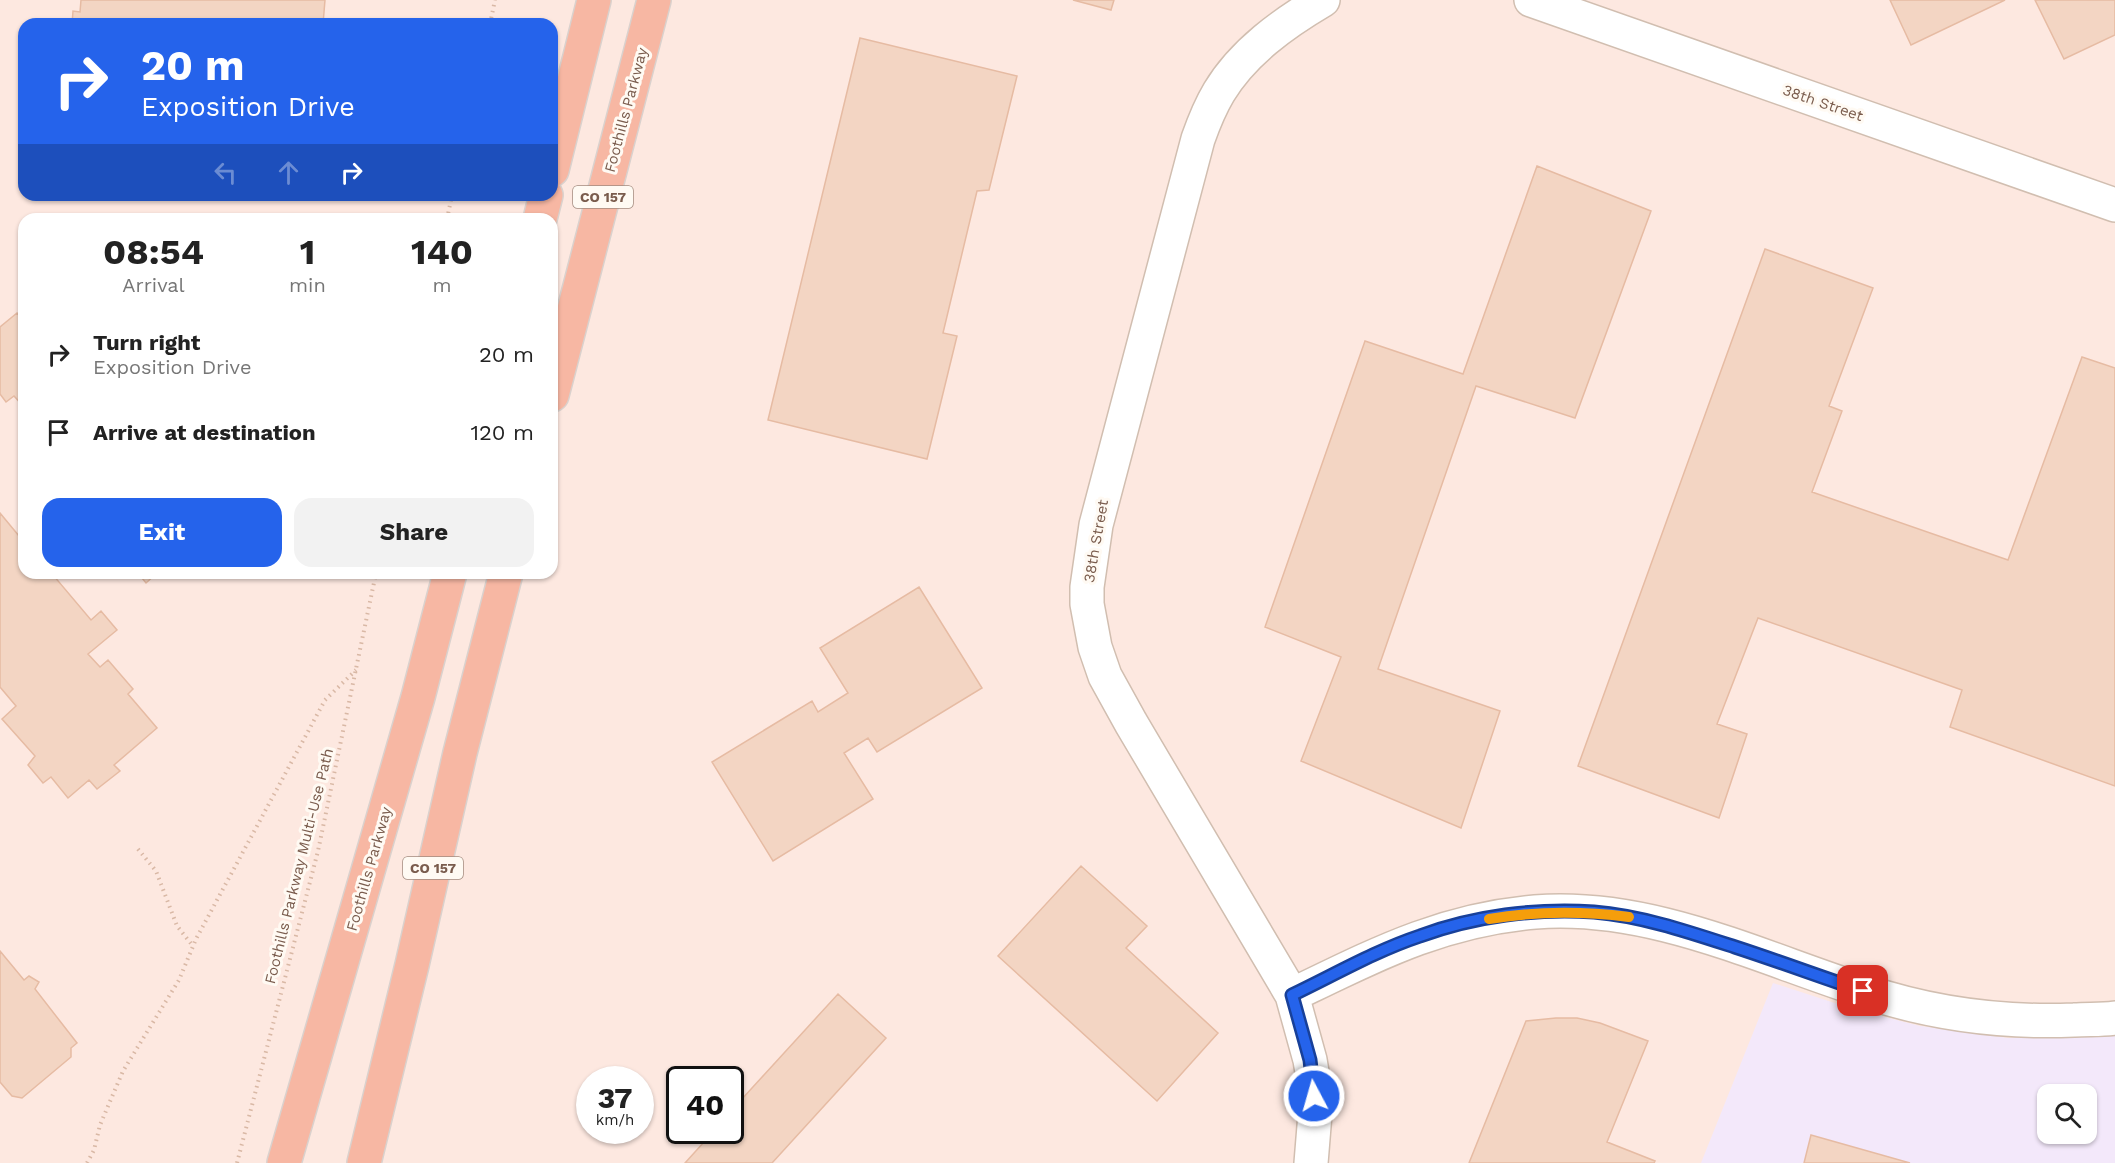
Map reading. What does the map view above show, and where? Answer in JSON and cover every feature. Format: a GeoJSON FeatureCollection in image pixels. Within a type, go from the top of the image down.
{"type":"FeatureCollection","features":[{"type":"Feature","properties":{"kind":"highway"},"geometry":{"type":"LineString","coordinates":[[558,146],[594,0]]}},
{"type":"Feature","properties":{"kind":"highway","name":"Foothills Parkway"},"geometry":{"type":"LineString","coordinates":[[558,372],[654,0]]}},
{"type":"Feature","properties":{"kind":"highway","name":"Foothills Parkway"},"geometry":{"type":"LineString","coordinates":[[284,1163],[414,708],[448,579]]}},
{"type":"Feature","properties":{"kind":"highway","name":"CO 157"},"geometry":{"type":"LineString","coordinates":[[364,1163],[460,753],[504,579]]}},
{"type":"Feature","properties":{"kind":"street","name":"38th Street"},"geometry":{"type":"LineString","coordinates":[[1311,1163],[1316,1114],[1313,1078],[1292,995],[1105,676],[1091,633],[1087,587],[1090,551],[1096,525],[1198,139],[1208,113],[1234,70],[1252,52],[1299,14],[1323,0]]}},
{"type":"Feature","properties":{"kind":"street","name":"38th Street"},"geometry":{"type":"LineString","coordinates":[[1531,0],[2115,205]]}},
{"type":"Feature","properties":{"kind":"street"},"geometry":{"type":"LineString","coordinates":[[1292,995],[1378,953],[1439,930],[1536,912],[1595,912],[1673,927],[1863,991],[1946,1012],[2023,1021],[2115,1018]]}},
{"type":"Feature","properties":{"kind":"path"},"geometry":{"type":"LineString","coordinates":[[491,18],[495,0]]}},
{"type":"Feature","properties":{"kind":"path","name":"Foothills Parkway Multi-Use Path"},"geometry":{"type":"LineString","coordinates":[[237,1163],[318,851],[375,579]]}},
{"type":"Feature","properties":{"kind":"path"},"geometry":{"type":"LineString","coordinates":[[87,1163],[123,1071],[179,980],[193,947],[325,700],[357,670]]}},
{"type":"Feature","properties":{"kind":"path"},"geometry":{"type":"LineString","coordinates":[[138,849],[156,872],[177,926],[193,947]]}},
{"type":"Feature","properties":{"kind":"shaded area"},"geometry":{"type":"Polygon","coordinates":[[[0,0],[2115,0],[2115,1163],[0,1163],[0,0]]]}},
{"type":"Feature","properties":{"kind":"shaded area"},"geometry":{"type":"Polygon","coordinates":[[[1773,983],[1850,1008],[1920,1026],[2008,1038],[2115,1034],[2115,1163],[1701,1163],[1773,983]]]}},
{"type":"Feature","properties":{"kind":"building"},"geometry":{"type":"Polygon","coordinates":[[[81,0],[325,0],[324,18],[72,18],[73,11],[80,12],[81,0]]]}},
{"type":"Feature","properties":{"kind":"building"},"geometry":{"type":"Polygon","coordinates":[[[1073,0],[1114,0],[1111,10],[1073,0]]]}},
{"type":"Feature","properties":{"kind":"building"},"geometry":{"type":"Polygon","coordinates":[[[1890,0],[2005,0],[1911,45],[1890,0]]]}},
{"type":"Feature","properties":{"kind":"building"},"geometry":{"type":"Polygon","coordinates":[[[2035,0],[2115,0],[2115,35],[2064,59],[2035,0]]]}},
{"type":"Feature","properties":{"kind":"building"},"geometry":{"type":"Polygon","coordinates":[[[860,38],[1017,76],[989,190],[977,191],[943,333],[957,336],[927,459],[768,420],[860,38]]]}},
{"type":"Feature","properties":{"kind":"building"},"geometry":{"type":"Polygon","coordinates":[[[1537,166],[1651,211],[1575,418],[1476,386],[1378,669],[1500,711],[1461,828],[1301,761],[1341,657],[1265,627],[1365,341],[1463,374],[1537,166]]]}},
{"type":"Feature","properties":{"kind":"building"},"geometry":{"type":"Polygon","coordinates":[[[1765,249],[1873,288],[1829,406],[1842,411],[1812,492],[2008,560],[2082,357],[2115,368],[2115,786],[1950,727],[1962,690],[1758,618],[1717,724],[1747,734],[1719,818],[1578,766],[1765,249]]]}},
{"type":"Feature","properties":{"kind":"building"},"geometry":{"type":"Polygon","coordinates":[[[18,314],[18,400],[14,396],[6,402],[0,394],[0,327],[18,314]]]}},
{"type":"Feature","properties":{"kind":"building"},"geometry":{"type":"Polygon","coordinates":[[[0,513],[18,535],[18,579],[56,579],[91,620],[101,611],[117,630],[88,654],[100,667],[108,660],[133,689],[128,694],[157,728],[114,765],[120,771],[97,789],[89,780],[68,798],[51,777],[43,783],[28,765],[35,756],[2,719],[16,706],[0,687],[0,513]]]}},
{"type":"Feature","properties":{"kind":"building"},"geometry":{"type":"Polygon","coordinates":[[[919,587],[982,688],[877,752],[868,738],[844,753],[873,799],[773,861],[712,762],[812,701],[818,712],[848,693],[820,648],[919,587]]]}},
{"type":"Feature","properties":{"kind":"building"},"geometry":{"type":"Polygon","coordinates":[[[1081,866],[1147,926],[1126,948],[1218,1033],[1157,1101],[998,956],[1081,866]]]}},
{"type":"Feature","properties":{"kind":"building"},"geometry":{"type":"Polygon","coordinates":[[[0,951],[24,980],[29,976],[39,982],[35,989],[77,1043],[71,1048],[71,1057],[22,1098],[12,1096],[0,1082],[0,951]]]}},
{"type":"Feature","properties":{"kind":"building"},"geometry":{"type":"Polygon","coordinates":[[[838,994],[886,1038],[772,1163],[685,1163],[702,1144],[744,1144],[744,1097],[838,994]]]}},
{"type":"Feature","properties":{"kind":"building"},"geometry":{"type":"Polygon","coordinates":[[[1577,1018],[1600,1023],[1648,1041],[1607,1142],[1655,1161],[1654,1163],[1469,1163],[1526,1021],[1577,1018]]]}},
{"type":"Feature","properties":{"kind":"building"},"geometry":{"type":"Polygon","coordinates":[[[1811,1135],[1910,1163],[1804,1163],[1811,1135]]]}},
{"type":"Feature","properties":{"kind":"slow traffic"},"geometry":{"type":"LineString","coordinates":[[1489,919],[1536,912],[1595,912],[1629,917]]}},
{"type":"Feature","properties":{"kind":"route"},"geometry":{"type":"LineString","coordinates":[[1314,1096],[1310,1060],[1292,995],[1394,946],[1468,922],[1536,912],[1595,912],[1633,918],[1673,927],[1863,991]]}}]}
